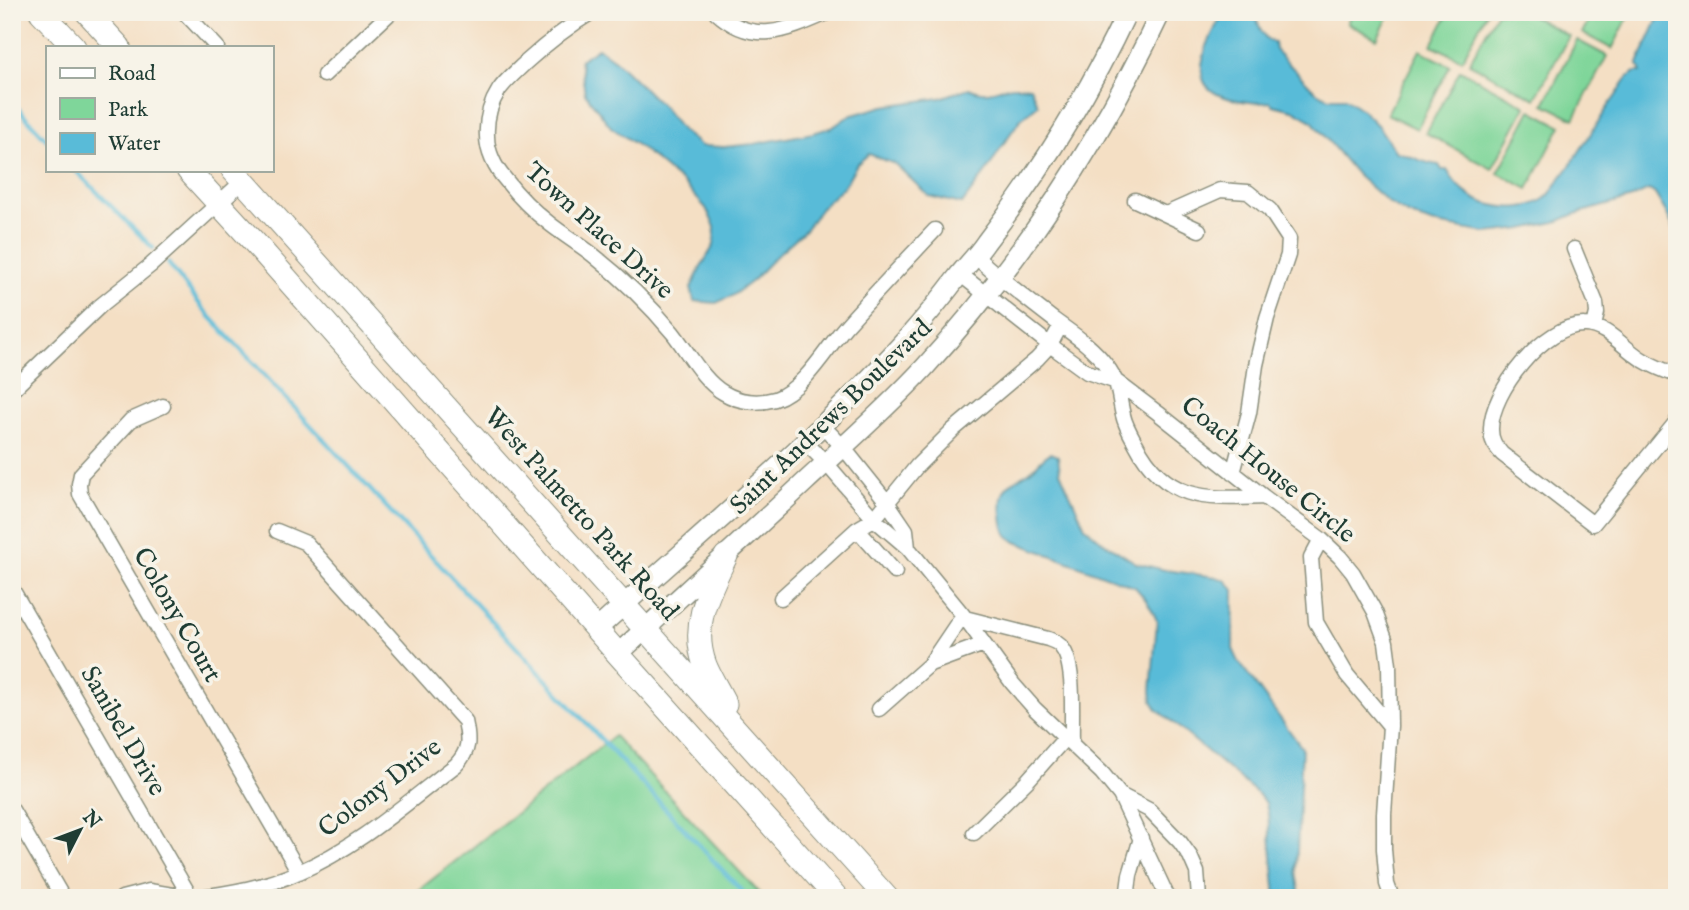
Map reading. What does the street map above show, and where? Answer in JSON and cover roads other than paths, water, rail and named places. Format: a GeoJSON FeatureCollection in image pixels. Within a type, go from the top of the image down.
{"type":"FeatureCollection","features":[{"type":"Feature","properties":{"kind":"main road"},"geometry":{"type":"LineString","coordinates":[[41,12],[73,46]]}},
{"type":"Feature","properties":{"kind":"main road"},"geometry":{"type":"LineString","coordinates":[[87,12],[118,46]]}},
{"type":"Feature","properties":{"kind":"main road"},"geometry":{"type":"LineString","coordinates":[[190,172],[837,898]]}},
{"type":"Feature","properties":{"kind":"main road","name":"West Palmetto Park Road"},"geometry":{"type":"LineString","coordinates":[[238,175],[887,898]]}},
{"type":"Feature","properties":{"kind":"main road"},"geometry":{"type":"LineString","coordinates":[[726,556],[700,617],[699,638],[705,664],[743,737]]}},
{"type":"Feature","properties":{"kind":"street"},"geometry":{"type":"LineString","coordinates":[[184,12],[216,46]]}},
{"type":"Feature","properties":{"kind":"street"},"geometry":{"type":"LineString","coordinates":[[324,75],[391,12]]}},
{"type":"Feature","properties":{"kind":"street","name":"Town Place Drive"},"geometry":{"type":"LineString","coordinates":[[592,12],[549,41],[499,90],[491,107],[487,126],[487,138],[494,163],[504,179],[528,205],[549,224],[592,254],[648,304],[722,392],[741,400],[761,402],[776,398],[794,388],[844,328],[935,230]]}},
{"type":"Feature","properties":{"kind":"street"},"geometry":{"type":"LineString","coordinates":[[716,12],[742,28],[769,33],[788,30],[829,12]]}},
{"type":"Feature","properties":{"kind":"street","name":"Saint Andrews Boulevard"},"geometry":{"type":"LineString","coordinates":[[596,630],[805,442],[901,345],[945,295],[1024,190],[1060,135],[1093,79],[1127,12]]}},
{"type":"Feature","properties":{"kind":"street","name":"Saint Andrews Boulevard"},"geometry":{"type":"LineString","coordinates":[[618,654],[878,416],[967,319],[1046,214],[1082,159],[1161,12]]}},
{"type":"Feature","properties":{"kind":"street"},"geometry":{"type":"LineString","coordinates":[[12,390],[100,306],[151,265],[218,202],[238,175]]}},
{"type":"Feature","properties":{"kind":"street"},"geometry":{"type":"LineString","coordinates":[[1166,214],[1220,190],[1248,192],[1270,210],[1289,239],[1288,255],[1258,354],[1249,413],[1233,473]]}},
{"type":"Feature","properties":{"kind":"street"},"geometry":{"type":"LineString","coordinates":[[1135,200],[1199,230]]}},
{"type":"Feature","properties":{"kind":"street"},"geometry":{"type":"LineString","coordinates":[[1574,249],[1596,303],[1594,326]]}},
{"type":"Feature","properties":{"kind":"street","name":"Coach House Circle"},"geometry":{"type":"LineString","coordinates":[[975,256],[993,286],[1050,345],[1087,372],[1117,382],[1321,539],[1353,573],[1375,612],[1386,642],[1389,665],[1390,726],[1384,849],[1387,884],[1392,898]]}},
{"type":"Feature","properties":{"kind":"street","name":"Coach House Circle"},"geometry":{"type":"LineString","coordinates":[[960,274],[993,286],[1061,325],[1091,348],[1107,365],[1117,382]]}},
{"type":"Feature","properties":{"kind":"street"},"geometry":{"type":"LineString","coordinates":[[781,598],[857,529],[874,519],[917,466],[953,430],[1037,359],[1050,345],[1061,325]]}},
{"type":"Feature","properties":{"kind":"street"},"geometry":{"type":"LineString","coordinates":[[1677,375],[1642,360],[1594,326],[1575,326],[1544,342],[1515,371],[1500,398],[1491,428],[1495,446],[1502,454],[1593,524],[1677,421]]}},
{"type":"Feature","properties":{"kind":"street"},"geometry":{"type":"LineString","coordinates":[[1117,382],[1123,416],[1142,456],[1157,474],[1177,490],[1219,498],[1264,497]]}},
{"type":"Feature","properties":{"kind":"street","name":"Colony Court"},"geometry":{"type":"LineString","coordinates":[[163,406],[131,420],[81,474],[80,494],[299,872]]}},
{"type":"Feature","properties":{"kind":"street"},"geometry":{"type":"LineString","coordinates":[[822,425],[887,502],[906,530],[908,548]]}},
{"type":"Feature","properties":{"kind":"street"},"geometry":{"type":"LineString","coordinates":[[805,442],[874,519],[908,548],[964,617],[1013,684],[1035,709],[1102,773],[1120,795],[1168,898]]}},
{"type":"Feature","properties":{"kind":"street"},"geometry":{"type":"LineString","coordinates":[[857,529],[895,572]]}},
{"type":"Feature","properties":{"kind":"street","name":"Colony Drive"},"geometry":{"type":"LineString","coordinates":[[122,898],[149,891],[192,898],[228,894],[299,872],[361,838],[463,758],[468,738],[465,721],[306,543],[277,531]]}},
{"type":"Feature","properties":{"kind":"street"},"geometry":{"type":"LineString","coordinates":[[1321,539],[1311,558],[1316,622],[1347,675],[1390,726]]}},
{"type":"Feature","properties":{"kind":"street","name":"Sanibel Drive"},"geometry":{"type":"LineString","coordinates":[[12,589],[192,898]]}},
{"type":"Feature","properties":{"kind":"street"},"geometry":{"type":"LineString","coordinates":[[879,709],[930,664],[964,617]]}},
{"type":"Feature","properties":{"kind":"street"},"geometry":{"type":"LineString","coordinates":[[964,617],[1059,644],[1068,658],[1071,673],[1069,740],[974,833]]}},
{"type":"Feature","properties":{"kind":"street"},"geometry":{"type":"LineString","coordinates":[[930,664],[984,644]]}},
{"type":"Feature","properties":{"kind":"street"},"geometry":{"type":"LineString","coordinates":[[1120,795],[1149,810],[1180,842],[1197,872],[1199,898]]}},
{"type":"Feature","properties":{"kind":"street"},"geometry":{"type":"LineString","coordinates":[[12,810],[63,898]]}},
{"type":"Feature","properties":{"kind":"street"},"geometry":{"type":"LineString","coordinates":[[1127,898],[1130,875],[1141,838]]}},
{"type":"Feature","properties":{"kind":"water"},"geometry":{"type":"Polygon","coordinates":[[[1224,12],[1255,12],[1261,31],[1274,43],[1275,50],[1316,92],[1329,98],[1345,98],[1361,109],[1378,126],[1396,152],[1439,165],[1442,170],[1447,170],[1471,197],[1485,203],[1512,207],[1532,205],[1549,195],[1624,82],[1633,73],[1641,72],[1638,63],[1661,12],[1677,12],[1677,235],[1655,194],[1648,190],[1632,198],[1559,221],[1486,233],[1431,223],[1408,214],[1390,204],[1357,175],[1312,121],[1293,110],[1270,102],[1232,99],[1213,92],[1208,87],[1202,74],[1204,56],[1224,12]]]}},
{"type":"Feature","properties":{"kind":"water"},"geometry":{"type":"Polygon","coordinates":[[[598,48],[616,61],[664,108],[682,131],[701,146],[754,144],[813,133],[833,127],[849,116],[884,106],[940,98],[969,88],[984,92],[1013,86],[1030,87],[1038,105],[1020,120],[962,204],[929,196],[895,164],[869,154],[857,164],[844,186],[821,208],[805,230],[753,280],[732,296],[716,303],[694,301],[691,288],[714,245],[715,227],[706,208],[683,183],[611,127],[585,93],[580,60],[598,48]]]}},
{"type":"Feature","properties":{"kind":"water"},"geometry":{"type":"Polygon","coordinates":[[[1051,453],[1058,456],[1060,472],[1085,527],[1103,542],[1136,563],[1216,577],[1225,580],[1234,590],[1233,649],[1239,662],[1302,748],[1296,871],[1300,898],[1276,898],[1266,803],[1157,709],[1152,701],[1157,621],[1142,595],[1135,587],[1016,542],[1007,535],[1002,514],[1006,488],[1051,453]]]}},
{"type":"Feature","properties":{"kind":"waterway"},"geometry":{"type":"LineString","coordinates":[[12,102],[46,139]]}},
{"type":"Feature","properties":{"kind":"waterway"},"geometry":{"type":"LineString","coordinates":[[77,172],[153,248]]}},
{"type":"Feature","properties":{"kind":"waterway"},"geometry":{"type":"LineString","coordinates":[[168,263],[205,311],[748,898]]}}]}
